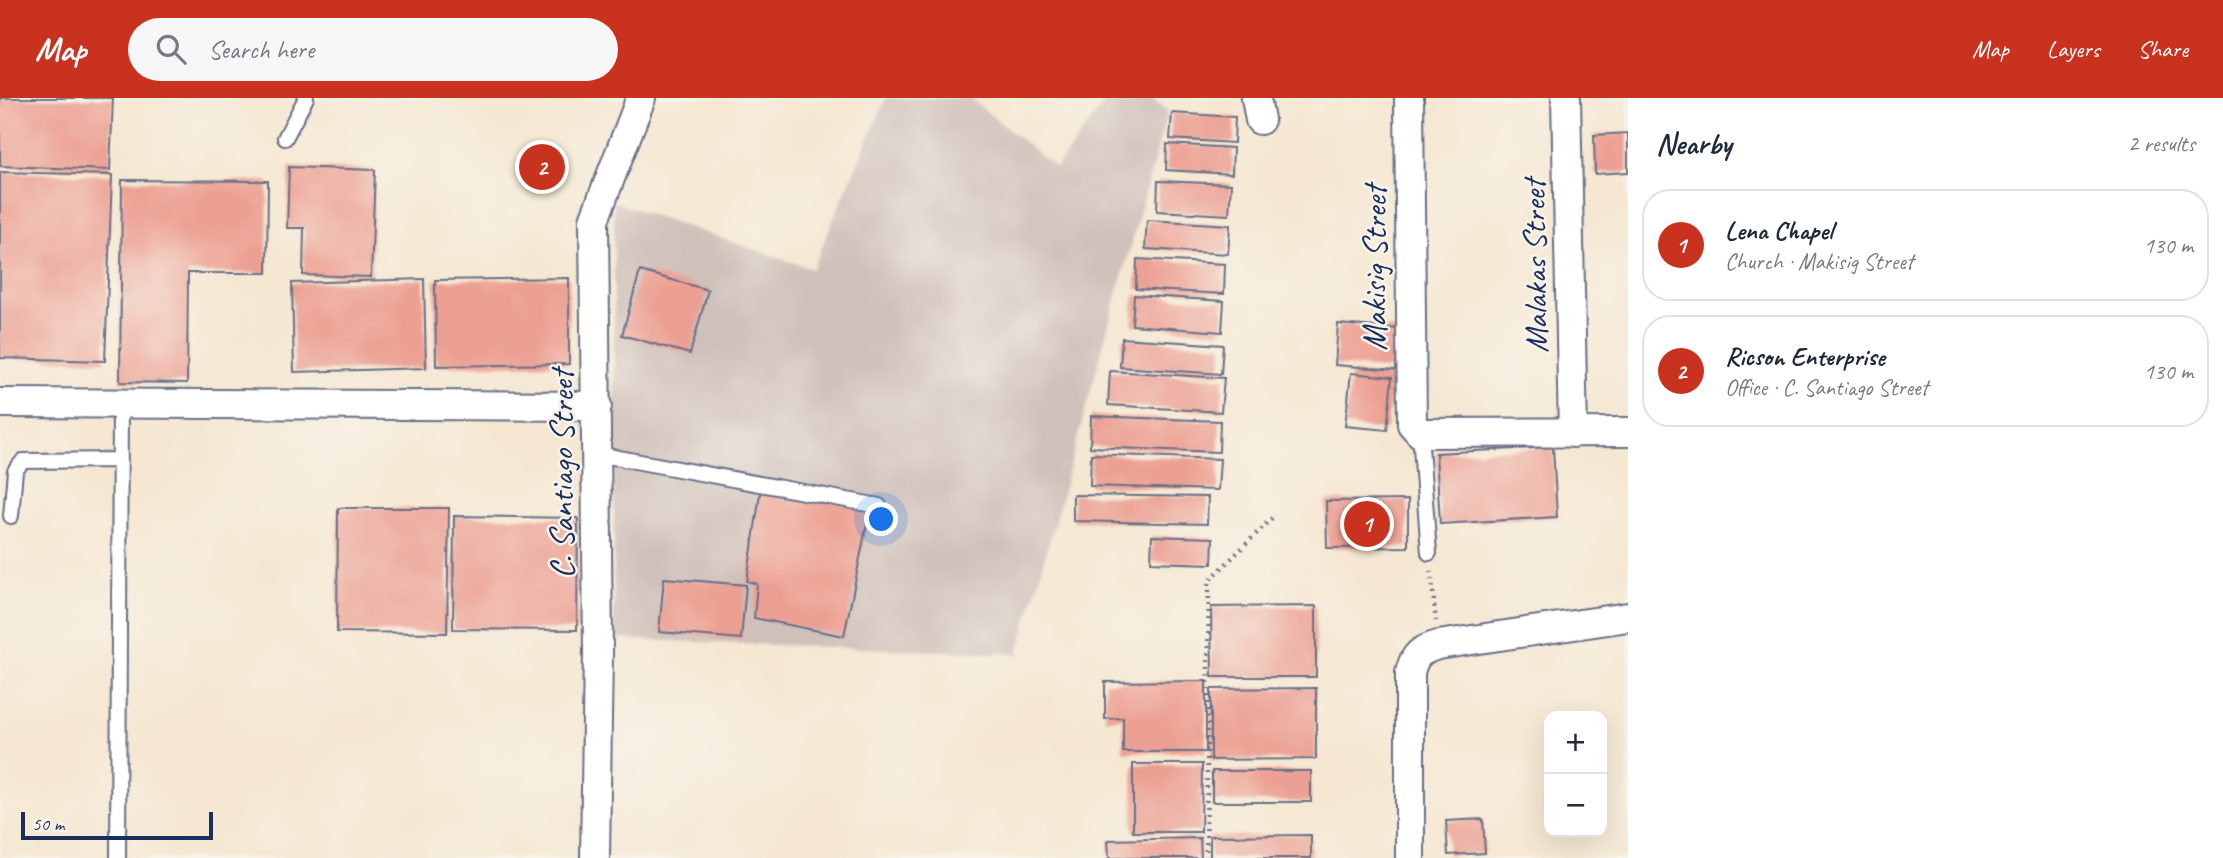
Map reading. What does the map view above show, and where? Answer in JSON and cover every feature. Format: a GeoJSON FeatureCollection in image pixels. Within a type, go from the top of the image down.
{"type":"FeatureCollection","features":[{"type":"Feature","properties":{"kind":"street","name":"C. Santiago Street"},"geometry":{"type":"LineString","coordinates":[[595,858],[597,406],[594,220],[641,98]]}},
{"type":"Feature","properties":{"kind":"street","name":"Makisig Street"},"geometry":{"type":"LineString","coordinates":[[1409,98],[1412,424],[1420,433]]}},
{"type":"Feature","properties":{"kind":"street","name":"Malakas Street"},"geometry":{"type":"LineString","coordinates":[[1566,98],[1573,433]]}},
{"type":"Feature","properties":{"kind":"street"},"geometry":{"type":"LineString","coordinates":[[0,403],[597,406]]}},
{"type":"Feature","properties":{"kind":"street"},"geometry":{"type":"LineString","coordinates":[[1420,433],[1628,432]]}},
{"type":"Feature","properties":{"kind":"street"},"geometry":{"type":"LineString","coordinates":[[1410,858],[1410,673],[1413,659],[1422,650],[1438,645],[1628,617]]}},
{"type":"Feature","properties":{"kind":"lane"},"geometry":{"type":"LineString","coordinates":[[285,138],[306,98]]}},
{"type":"Feature","properties":{"kind":"lane"},"geometry":{"type":"LineString","coordinates":[[118,858],[120,403]]}},
{"type":"Feature","properties":{"kind":"lane"},"geometry":{"type":"LineString","coordinates":[[1420,433],[1429,553]]}},
{"type":"Feature","properties":{"kind":"lane"},"geometry":{"type":"LineString","coordinates":[[597,454],[879,506]]}},
{"type":"Feature","properties":{"kind":"lane"},"geometry":{"type":"LineString","coordinates":[[11,516],[15,471],[23,461],[120,460]]}},
{"type":"Feature","properties":{"kind":"path"},"geometry":{"type":"LineString","coordinates":[[1206,858],[1209,581],[1272,518]]}},
{"type":"Feature","properties":{"kind":"path"},"geometry":{"type":"LineString","coordinates":[[1429,553],[1438,645]]}},
{"type":"Feature","properties":{"kind":"shaded area"},"geometry":{"type":"Polygon","coordinates":[[[886,98],[970,98],[1056,168],[1108,98],[1151,98],[1168,110],[1018,654],[614,639],[614,202],[812,269],[886,98]]]}},
{"type":"Feature","properties":{"kind":"building"},"geometry":{"type":"Polygon","coordinates":[[[0,98],[113,98],[110,170],[0,166],[0,98]]]}},
{"type":"Feature","properties":{"kind":"building"},"geometry":{"type":"Polygon","coordinates":[[[1172,113],[1235,117],[1234,143],[1170,139],[1172,113]]]}},
{"type":"Feature","properties":{"kind":"building"},"geometry":{"type":"Polygon","coordinates":[[[1628,133],[1628,172],[1595,174],[1594,135],[1628,133]]]}},
{"type":"Feature","properties":{"kind":"building"},"geometry":{"type":"Polygon","coordinates":[[[1167,144],[1233,148],[1232,174],[1166,170],[1167,144]]]}},
{"type":"Feature","properties":{"kind":"building"},"geometry":{"type":"Polygon","coordinates":[[[289,167],[375,170],[371,277],[303,275],[304,228],[287,228],[289,167]]]}},
{"type":"Feature","properties":{"kind":"building"},"geometry":{"type":"Polygon","coordinates":[[[0,172],[112,175],[105,361],[0,358],[0,172]]]}},
{"type":"Feature","properties":{"kind":"building"},"geometry":{"type":"Polygon","coordinates":[[[122,180],[268,181],[267,273],[188,273],[187,383],[120,382],[122,180]]]}},
{"type":"Feature","properties":{"kind":"building"},"geometry":{"type":"Polygon","coordinates":[[[1158,181],[1231,184],[1229,215],[1157,211],[1158,181]]]}},
{"type":"Feature","properties":{"kind":"building"},"geometry":{"type":"Polygon","coordinates":[[[1147,220],[1230,225],[1228,254],[1145,249],[1147,220]]]}},
{"type":"Feature","properties":{"kind":"building"},"geometry":{"type":"Polygon","coordinates":[[[1137,259],[1225,264],[1224,294],[1136,289],[1137,259]]]}},
{"type":"Feature","properties":{"kind":"building"},"geometry":{"type":"Polygon","coordinates":[[[640,271],[708,290],[690,354],[622,335],[640,271]]]}},
{"type":"Feature","properties":{"kind":"building"},"geometry":{"type":"Polygon","coordinates":[[[569,278],[569,364],[436,366],[435,280],[569,278]]]}},
{"type":"Feature","properties":{"kind":"building"},"geometry":{"type":"Polygon","coordinates":[[[424,279],[426,368],[294,372],[292,283],[424,279]]]}},
{"type":"Feature","properties":{"kind":"building"},"geometry":{"type":"Polygon","coordinates":[[[1134,295],[1224,301],[1222,332],[1132,325],[1134,295]]]}},
{"type":"Feature","properties":{"kind":"building"},"geometry":{"type":"Polygon","coordinates":[[[1338,324],[1400,329],[1396,370],[1335,365],[1338,324]]]}},
{"type":"Feature","properties":{"kind":"building"},"geometry":{"type":"Polygon","coordinates":[[[1122,338],[1223,345],[1221,374],[1120,367],[1122,338]]]}},
{"type":"Feature","properties":{"kind":"building"},"geometry":{"type":"Polygon","coordinates":[[[1110,371],[1224,378],[1221,412],[1108,405],[1110,371]]]}},
{"type":"Feature","properties":{"kind":"building"},"geometry":{"type":"Polygon","coordinates":[[[1351,373],[1392,377],[1387,430],[1345,426],[1351,373]]]}},
{"type":"Feature","properties":{"kind":"building"},"geometry":{"type":"Polygon","coordinates":[[[1091,416],[1220,421],[1219,452],[1090,447],[1091,416]]]}},
{"type":"Feature","properties":{"kind":"building"},"geometry":{"type":"Polygon","coordinates":[[[1553,447],[1557,517],[1440,524],[1436,453],[1553,447]]]}},
{"type":"Feature","properties":{"kind":"building"},"geometry":{"type":"Polygon","coordinates":[[[1091,454],[1220,459],[1218,490],[1090,486],[1091,454]]]}},
{"type":"Feature","properties":{"kind":"building"},"geometry":{"type":"Polygon","coordinates":[[[761,487],[870,509],[844,636],[754,618],[757,584],[747,581],[761,487]]]}},
{"type":"Feature","properties":{"kind":"building"},"geometry":{"type":"Polygon","coordinates":[[[1073,495],[1208,497],[1207,524],[1073,521],[1073,495]]]}},
{"type":"Feature","properties":{"kind":"building"},"geometry":{"type":"Polygon","coordinates":[[[1408,500],[1408,547],[1327,548],[1326,501],[1408,500]]]}},
{"type":"Feature","properties":{"kind":"building"},"geometry":{"type":"Polygon","coordinates":[[[338,508],[449,508],[447,633],[337,632],[338,508]]]}},
{"type":"Feature","properties":{"kind":"building"},"geometry":{"type":"Polygon","coordinates":[[[454,516],[578,518],[577,630],[453,629],[454,516]]]}},
{"type":"Feature","properties":{"kind":"building"},"geometry":{"type":"Polygon","coordinates":[[[1152,536],[1213,538],[1212,564],[1151,562],[1152,536]]]}},
{"type":"Feature","properties":{"kind":"building"},"geometry":{"type":"Polygon","coordinates":[[[664,578],[746,585],[741,639],[659,632],[664,578]]]}},
{"type":"Feature","properties":{"kind":"building"},"geometry":{"type":"Polygon","coordinates":[[[1316,606],[1316,677],[1212,677],[1211,607],[1316,606]]]}},
{"type":"Feature","properties":{"kind":"building"},"geometry":{"type":"Polygon","coordinates":[[[1206,681],[1206,752],[1123,752],[1123,718],[1105,719],[1105,682],[1206,681]]]}},
{"type":"Feature","properties":{"kind":"building"},"geometry":{"type":"Polygon","coordinates":[[[1316,688],[1316,759],[1211,760],[1211,689],[1316,688]]]}},
{"type":"Feature","properties":{"kind":"building"},"geometry":{"type":"Polygon","coordinates":[[[1133,764],[1202,764],[1201,832],[1133,832],[1133,764]]]}},
{"type":"Feature","properties":{"kind":"building"},"geometry":{"type":"Polygon","coordinates":[[[1212,771],[1311,771],[1311,802],[1212,802],[1212,771]]]}},
{"type":"Feature","properties":{"kind":"building"},"geometry":{"type":"Polygon","coordinates":[[[1483,819],[1485,853],[1448,855],[1446,821],[1483,819]]]}},
{"type":"Feature","properties":{"kind":"building"},"geometry":{"type":"Polygon","coordinates":[[[1311,835],[1311,858],[1210,858],[1210,836],[1311,835]]]}},
{"type":"Feature","properties":{"kind":"building"},"geometry":{"type":"Polygon","coordinates":[[[1200,838],[1201,858],[1109,858],[1108,840],[1200,838]]]}},
{"type":"Feature","properties":{"kind":"place","name":"Ricson Enterprise"},"geometry":{"type":"Point","coordinates":[542,167]}},
{"type":"Feature","properties":{"kind":"place","name":"Lena Chapel"},"geometry":{"type":"Point","coordinates":[1367,524]}}]}
